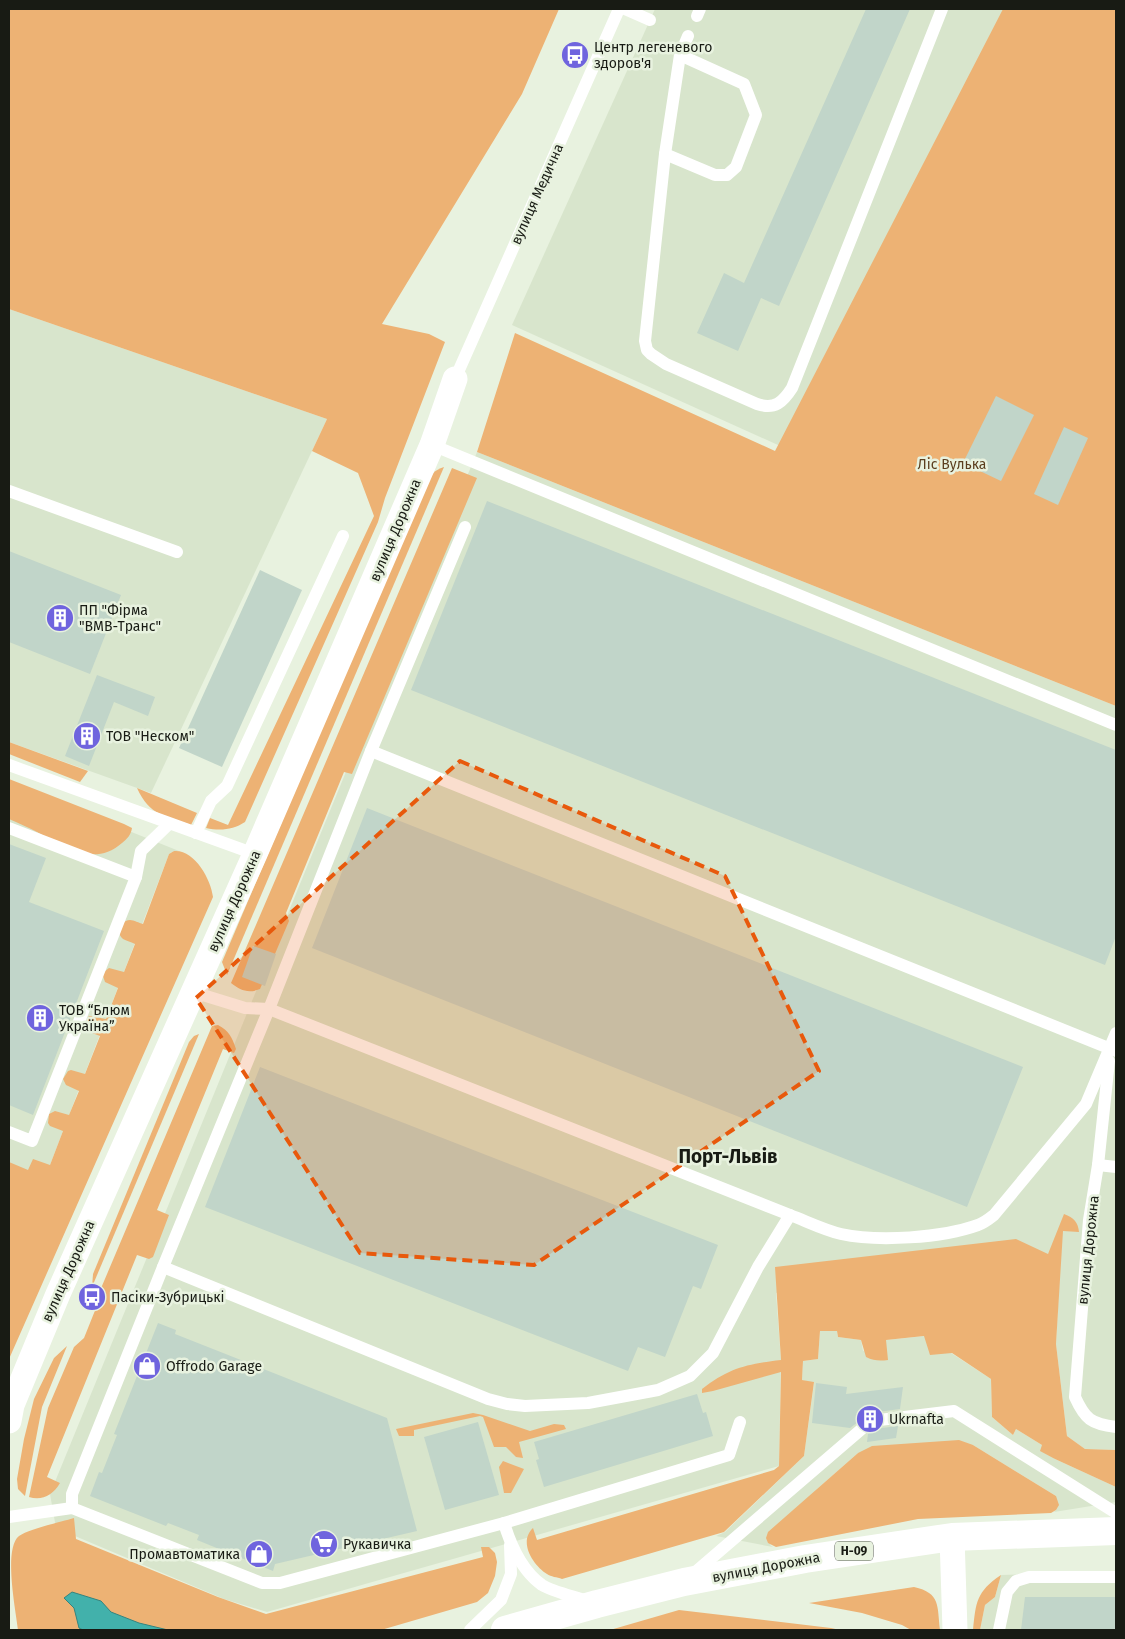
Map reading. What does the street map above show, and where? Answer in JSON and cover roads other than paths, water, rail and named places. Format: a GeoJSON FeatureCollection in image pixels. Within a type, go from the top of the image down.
{"type":"FeatureCollection","features":[{"type":"Feature","properties":{"kind":"main road","name":"вулиця Дорожна"},"geometry":{"type":"LineString","coordinates":[[506,1630],[684,1582],[805,1559],[952,1537],[1116,1531]]}},
{"type":"Feature","properties":{"kind":"street","name":"вулиця Дорожна"},"geometry":{"type":"LineString","coordinates":[[9,1421],[12,1405],[58,1294],[255,854],[432,445],[455,380]]}},
{"type":"Feature","properties":{"kind":"street"},"geometry":{"type":"LineString","coordinates":[[952,1537],[955,1630]]}},
{"type":"Feature","properties":{"kind":"lane","name":"вулиця Медична"},"geometry":{"type":"LineString","coordinates":[[455,380],[619,9]]}},
{"type":"Feature","properties":{"kind":"lane"},"geometry":{"type":"LineString","coordinates":[[625,9],[650,20]]}},
{"type":"Feature","properties":{"kind":"lane"},"geometry":{"type":"LineString","coordinates":[[688,36],[680,55],[665,154],[645,341],[647,350],[666,364],[757,404],[770,407],[781,403],[792,388],[942,9]]}},
{"type":"Feature","properties":{"kind":"lane"},"geometry":{"type":"LineString","coordinates":[[665,154],[716,175],[727,175],[736,167],[756,115],[744,84],[680,55]]}},
{"type":"Feature","properties":{"kind":"lane"},"geometry":{"type":"LineString","coordinates":[[432,445],[1116,725]]}},
{"type":"Feature","properties":{"kind":"lane"},"geometry":{"type":"LineString","coordinates":[[9,491],[177,552]]}},
{"type":"Feature","properties":{"kind":"lane"},"geometry":{"type":"LineString","coordinates":[[72,1508],[72,1494],[162,1267],[270,1009],[372,751],[465,527]]}},
{"type":"Feature","properties":{"kind":"lane"},"geometry":{"type":"LineString","coordinates":[[196,833],[211,801],[227,786],[343,536]]}},
{"type":"Feature","properties":{"kind":"lane"},"geometry":{"type":"LineString","coordinates":[[372,751],[1113,1049]]}},
{"type":"Feature","properties":{"kind":"lane"},"geometry":{"type":"LineString","coordinates":[[9,765],[255,854]]}},
{"type":"Feature","properties":{"kind":"lane"},"geometry":{"type":"LineString","coordinates":[[9,1132],[32,1141],[136,877],[141,851],[170,824]]}},
{"type":"Feature","properties":{"kind":"lane"},"geometry":{"type":"LineString","coordinates":[[9,828],[136,877]]}},
{"type":"Feature","properties":{"kind":"lane"},"geometry":{"type":"LineString","coordinates":[[193,992],[245,1008],[270,1009],[790,1216],[838,1233],[868,1238],[925,1236],[955,1232],[980,1225],[994,1215],[1086,1104],[1113,1049],[1116,1033]]}},
{"type":"Feature","properties":{"kind":"lane","name":"вулиця Дорожна"},"geometry":{"type":"LineString","coordinates":[[1113,1049],[1089,1220],[1075,1397],[1083,1414],[1093,1421],[1116,1427]]}},
{"type":"Feature","properties":{"kind":"lane"},"geometry":{"type":"LineString","coordinates":[[1098,1165],[1116,1167]]}},
{"type":"Feature","properties":{"kind":"lane"},"geometry":{"type":"LineString","coordinates":[[162,1267],[488,1399],[525,1406],[588,1403],[658,1390],[690,1376],[713,1354],[758,1266],[790,1216]]}},
{"type":"Feature","properties":{"kind":"lane"},"geometry":{"type":"LineString","coordinates":[[684,1582],[871,1421],[954,1411],[1116,1513]]}},
{"type":"Feature","properties":{"kind":"lane"},"geometry":{"type":"LineString","coordinates":[[9,1517],[72,1508],[262,1583],[280,1583],[504,1523],[729,1455],[740,1422]]}},
{"type":"Feature","properties":{"kind":"lane"},"geometry":{"type":"LineString","coordinates":[[504,1523],[510,1542],[526,1569],[543,1585],[597,1604]]}},
{"type":"Feature","properties":{"kind":"lane"},"geometry":{"type":"LineString","coordinates":[[470,1630],[501,1600],[511,1574],[510,1542]]}},
{"type":"Feature","properties":{"kind":"lane"},"geometry":{"type":"LineString","coordinates":[[999,1630],[1007,1592],[1016,1581],[1029,1577],[1116,1577]]}},
{"type":"Feature","properties":{"kind":"water"},"geometry":{"type":"Polygon","coordinates":[[[72,1592],[101,1601],[111,1612],[139,1623],[168,1630],[83,1630],[79,1628],[74,1608],[64,1598],[72,1592]]]}},
{"type":"Feature","properties":{"kind":"place","name":"Центр легеневого здоров'я"},"geometry":{"type":"Point","coordinates":[575,55]}},
{"type":"Feature","properties":{"kind":"place","name":"ПП \"Фірма \"ВМВ-Транс\""},"geometry":{"type":"Point","coordinates":[60,618]}},
{"type":"Feature","properties":{"kind":"place","name":"ТОВ \"Неском\""},"geometry":{"type":"Point","coordinates":[87,736]}},
{"type":"Feature","properties":{"kind":"place","name":"ТОВ “Блюм Україна”"},"geometry":{"type":"Point","coordinates":[40,1018]}},
{"type":"Feature","properties":{"kind":"place","name":"Пасіки-Зубрицькі"},"geometry":{"type":"Point","coordinates":[92,1297]}},
{"type":"Feature","properties":{"kind":"place","name":"Offrodo Garage"},"geometry":{"type":"Point","coordinates":[147,1366]}},
{"type":"Feature","properties":{"kind":"place","name":"Ukrnafta"},"geometry":{"type":"Point","coordinates":[870,1419]}},
{"type":"Feature","properties":{"kind":"place","name":"Рукавичка"},"geometry":{"type":"Point","coordinates":[324,1544]}},
{"type":"Feature","properties":{"kind":"place","name":"Промавтоматика"},"geometry":{"type":"Point","coordinates":[259,1554]}},
{"type":"Feature","properties":{"kind":"district","name":"Порт-Львів"},"geometry":{"type":"Point","coordinates":[728,1156]}},
{"type":"Feature","properties":{"kind":"park label","name":"Ліс Вулька"},"geometry":{"type":"Point","coordinates":[952,464]}}]}
